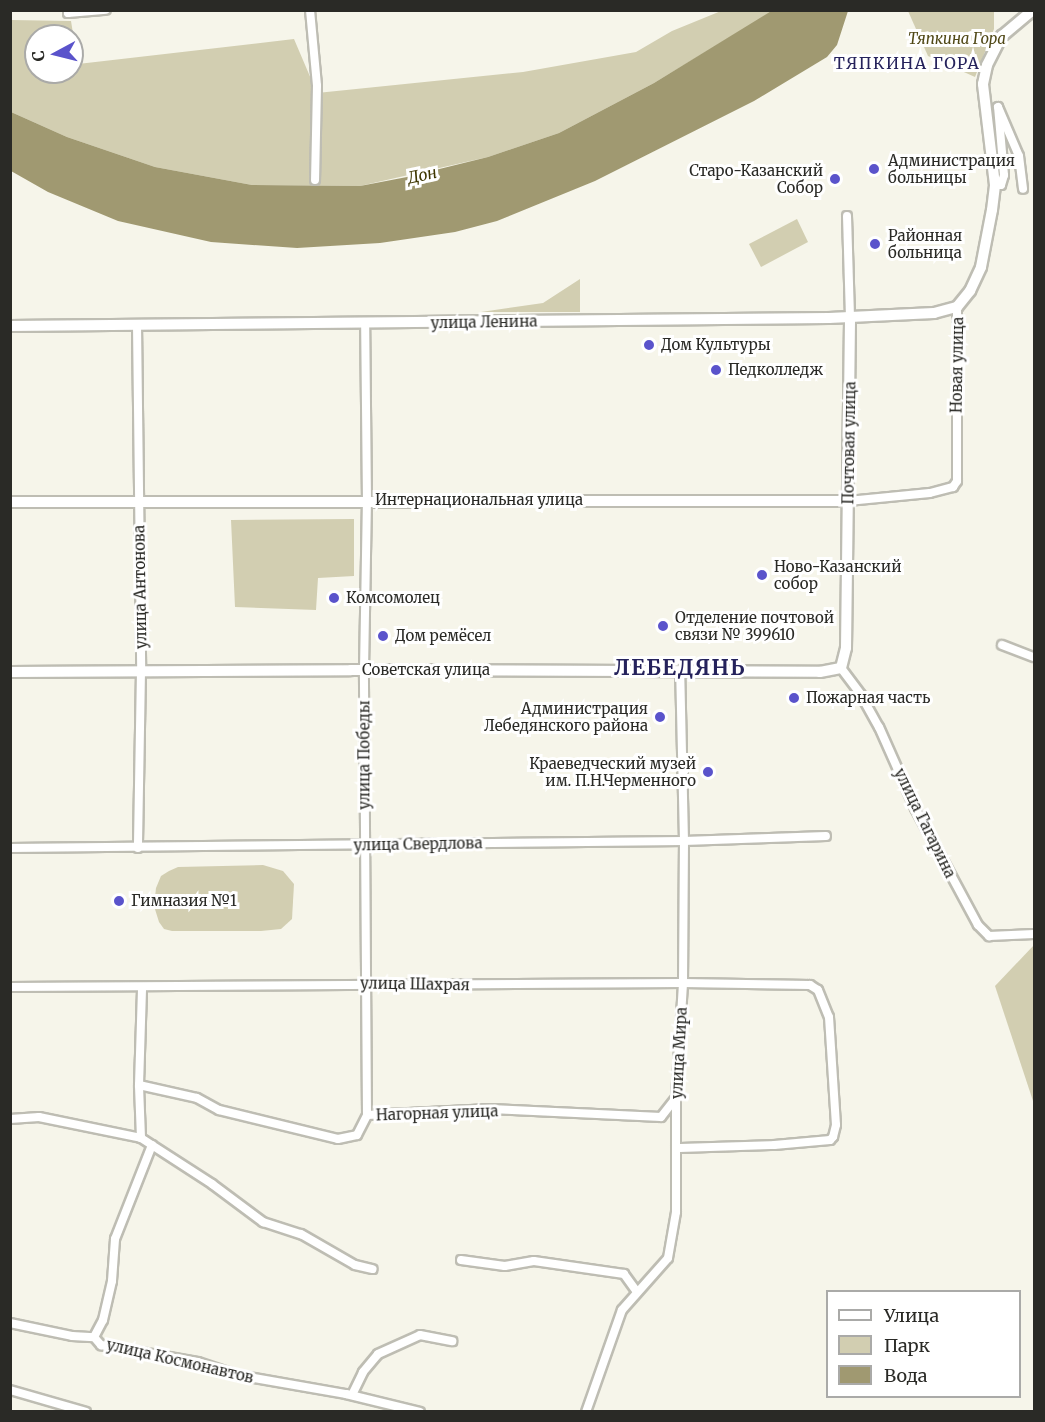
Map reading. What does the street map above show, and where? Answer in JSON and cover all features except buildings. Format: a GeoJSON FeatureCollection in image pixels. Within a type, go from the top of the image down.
{"type":"FeatureCollection","features":[{"type":"Feature","properties":{"kind":"main road","name":"Новая улица"},"geometry":{"type":"LineString","coordinates":[[957,307],[970,291],[981,267],[995,185],[983,84],[987,65],[998,43],[1033,10]]}},
{"type":"Feature","properties":{"kind":"main road","name":"улица Ленина"},"geometry":{"type":"LineString","coordinates":[[10,326],[365,324],[850,317],[934,313],[957,307]]}},
{"type":"Feature","properties":{"kind":"main road","name":"Почтовая улица"},"geometry":{"type":"LineString","coordinates":[[841,668],[846,648],[850,317]]}},
{"type":"Feature","properties":{"kind":"main road","name":"Интернациональная улица"},"geometry":{"type":"LineString","coordinates":[[10,502],[848,501]]}},
{"type":"Feature","properties":{"kind":"main road","name":"Советская улица"},"geometry":{"type":"LineString","coordinates":[[10,672],[364,670],[830,672],[841,668]]}},
{"type":"Feature","properties":{"kind":"street"},"geometry":{"type":"LineString","coordinates":[[68,12],[106,10]]}},
{"type":"Feature","properties":{"kind":"street"},"geometry":{"type":"LineString","coordinates":[[310,10],[316,86],[315,180]]}},
{"type":"Feature","properties":{"kind":"street"},"geometry":{"type":"LineString","coordinates":[[995,185],[1001,185],[1004,175],[998,107],[1018,156],[1023,189]]}},
{"type":"Feature","properties":{"kind":"street","name":"Почтовая улица"},"geometry":{"type":"LineString","coordinates":[[847,216],[850,317]]}},
{"type":"Feature","properties":{"kind":"street","name":"Новая улица"},"geometry":{"type":"LineString","coordinates":[[948,491],[957,481],[957,307]]}},
{"type":"Feature","properties":{"kind":"street","name":"улица Победы"},"geometry":{"type":"LineString","coordinates":[[365,324],[367,501],[364,670],[367,1115]]}},
{"type":"Feature","properties":{"kind":"street","name":"улица Антонова"},"geometry":{"type":"LineString","coordinates":[[137,325],[141,670],[138,848]]}},
{"type":"Feature","properties":{"kind":"street","name":"Интернациональная улица"},"geometry":{"type":"LineString","coordinates":[[848,501],[948,491]]}},
{"type":"Feature","properties":{"kind":"street"},"geometry":{"type":"LineString","coordinates":[[1002,645],[1035,657]]}},
{"type":"Feature","properties":{"kind":"street","name":"улица Гагарина"},"geometry":{"type":"LineString","coordinates":[[841,668],[861,695],[879,727],[915,808],[978,926],[989,936],[1033,935]]}},
{"type":"Feature","properties":{"kind":"street","name":"улица Мира"},"geometry":{"type":"LineString","coordinates":[[586,1412],[622,1310],[668,1258],[676,1212],[676,1098],[683,983],[684,841],[680,671]]}},
{"type":"Feature","properties":{"kind":"street","name":"улица Свердлова"},"geometry":{"type":"LineString","coordinates":[[10,848],[684,841],[826,836]]}},
{"type":"Feature","properties":{"kind":"street","name":"улица Шахрая"},"geometry":{"type":"LineString","coordinates":[[10,987],[366,983],[397,986],[683,983],[810,986],[818,990],[829,1017],[836,1132],[833,1137],[830,1140],[774,1145],[676,1149]]}},
{"type":"Feature","properties":{"kind":"street"},"geometry":{"type":"LineString","coordinates":[[141,1138],[139,1085],[142,987]]}},
{"type":"Feature","properties":{"kind":"street","name":"Нагорная улица"},"geometry":{"type":"LineString","coordinates":[[139,1085],[197,1098],[219,1110],[338,1139],[357,1135],[367,1115],[491,1109],[661,1117],[676,1098]]}},
{"type":"Feature","properties":{"kind":"street"},"geometry":{"type":"LineString","coordinates":[[10,1119],[39,1118],[141,1138],[212,1184],[264,1222],[302,1234],[356,1265],[372,1269]]}},
{"type":"Feature","properties":{"kind":"street"},"geometry":{"type":"LineString","coordinates":[[94,1337],[103,1320],[112,1281],[115,1239],[152,1145]]}},
{"type":"Feature","properties":{"kind":"street"},"geometry":{"type":"LineString","coordinates":[[461,1260],[505,1266],[534,1261],[624,1274],[637,1292]]}},
{"type":"Feature","properties":{"kind":"street","name":"улица Космонавтов"},"geometry":{"type":"LineString","coordinates":[[10,1323],[72,1336],[94,1337],[101,1345],[198,1362],[237,1375],[352,1395],[420,1412]]}},
{"type":"Feature","properties":{"kind":"street"},"geometry":{"type":"LineString","coordinates":[[352,1395],[363,1372],[378,1354],[420,1335],[452,1341]]}},
{"type":"Feature","properties":{"kind":"street"},"geometry":{"type":"LineString","coordinates":[[10,1390],[86,1412]]}},
{"type":"Feature","properties":{"kind":"green space"},"geometry":{"type":"Polygon","coordinates":[[[721,11],[773,11],[654,83],[559,133],[488,157],[360,186],[252,185],[155,167],[67,137],[11,112],[11,20],[71,21],[71,24],[24,24],[24,84],[84,84],[84,63],[294,39],[317,93],[523,72],[636,52],[672,31],[721,11]]]}},
{"type":"Feature","properties":{"kind":"green space","name":"Тяпкина Гора"},"geometry":{"type":"Polygon","coordinates":[[[908,11],[994,11],[994,29],[975,77],[928,56],[908,11]]]}},
{"type":"Feature","properties":{"kind":"green space"},"geometry":{"type":"Polygon","coordinates":[[[797,219],[808,242],[761,267],[749,244],[797,219]]]}},
{"type":"Feature","properties":{"kind":"green space"},"geometry":{"type":"Polygon","coordinates":[[[580,279],[580,312],[481,312],[543,303],[580,279]]]}},
{"type":"Feature","properties":{"kind":"green space"},"geometry":{"type":"Polygon","coordinates":[[[354,519],[354,576],[318,578],[316,610],[235,607],[231,520],[354,519]]]}},
{"type":"Feature","properties":{"kind":"green space"},"geometry":{"type":"Polygon","coordinates":[[[263,865],[283,871],[294,884],[292,919],[281,929],[172,931],[164,929],[159,922],[154,906],[156,888],[161,876],[169,871],[178,867],[263,865]]]}},
{"type":"Feature","properties":{"kind":"green space"},"geometry":{"type":"Polygon","coordinates":[[[1034,945],[1034,1104],[995,986],[1034,945]]]}},
{"type":"Feature","properties":{"kind":"water","name":"Дон"},"geometry":{"type":"Polygon","coordinates":[[[773,10],[848,11],[837,45],[827,57],[754,101],[595,181],[497,221],[455,232],[380,243],[297,248],[211,242],[118,221],[48,192],[11,171],[11,112],[67,137],[155,167],[252,185],[360,186],[407,177],[488,157],[559,133],[654,83],[773,10]]]}},
{"type":"Feature","properties":{"kind":"place","name":"Администрация больницы"},"geometry":{"type":"Point","coordinates":[874,169]}},
{"type":"Feature","properties":{"kind":"place","name":"Старо-Казанский Собор"},"geometry":{"type":"Point","coordinates":[835,179]}},
{"type":"Feature","properties":{"kind":"place","name":"Районная больница"},"geometry":{"type":"Point","coordinates":[875,244]}},
{"type":"Feature","properties":{"kind":"place","name":"Дом Культуры"},"geometry":{"type":"Point","coordinates":[649,345]}},
{"type":"Feature","properties":{"kind":"place","name":"Педколледж"},"geometry":{"type":"Point","coordinates":[716,370]}},
{"type":"Feature","properties":{"kind":"place","name":"Ново-Казанский собор"},"geometry":{"type":"Point","coordinates":[762,575]}},
{"type":"Feature","properties":{"kind":"place","name":"Комсомолец"},"geometry":{"type":"Point","coordinates":[334,598]}},
{"type":"Feature","properties":{"kind":"place","name":"Отделение почтовой связи № 399610"},"geometry":{"type":"Point","coordinates":[663,626]}},
{"type":"Feature","properties":{"kind":"place","name":"Дом ремёсел"},"geometry":{"type":"Point","coordinates":[383,636]}},
{"type":"Feature","properties":{"kind":"place","name":"Пожарная часть"},"geometry":{"type":"Point","coordinates":[794,698]}},
{"type":"Feature","properties":{"kind":"place","name":"Администрация Лебедянского района"},"geometry":{"type":"Point","coordinates":[660,717]}},
{"type":"Feature","properties":{"kind":"place","name":"Краеведческий музей им. П.Н.Черменного"},"geometry":{"type":"Point","coordinates":[708,772]}},
{"type":"Feature","properties":{"kind":"place","name":"Гимназия №1"},"geometry":{"type":"Point","coordinates":[119,901]}},
{"type":"Feature","properties":{"kind":"district","name":"ТЯПКИНА ГОРА"},"geometry":{"type":"Point","coordinates":[907,63]}},
{"type":"Feature","properties":{"kind":"district","name":"ЛЕБЕДЯНЬ"},"geometry":{"type":"Point","coordinates":[680,668]}}]}
